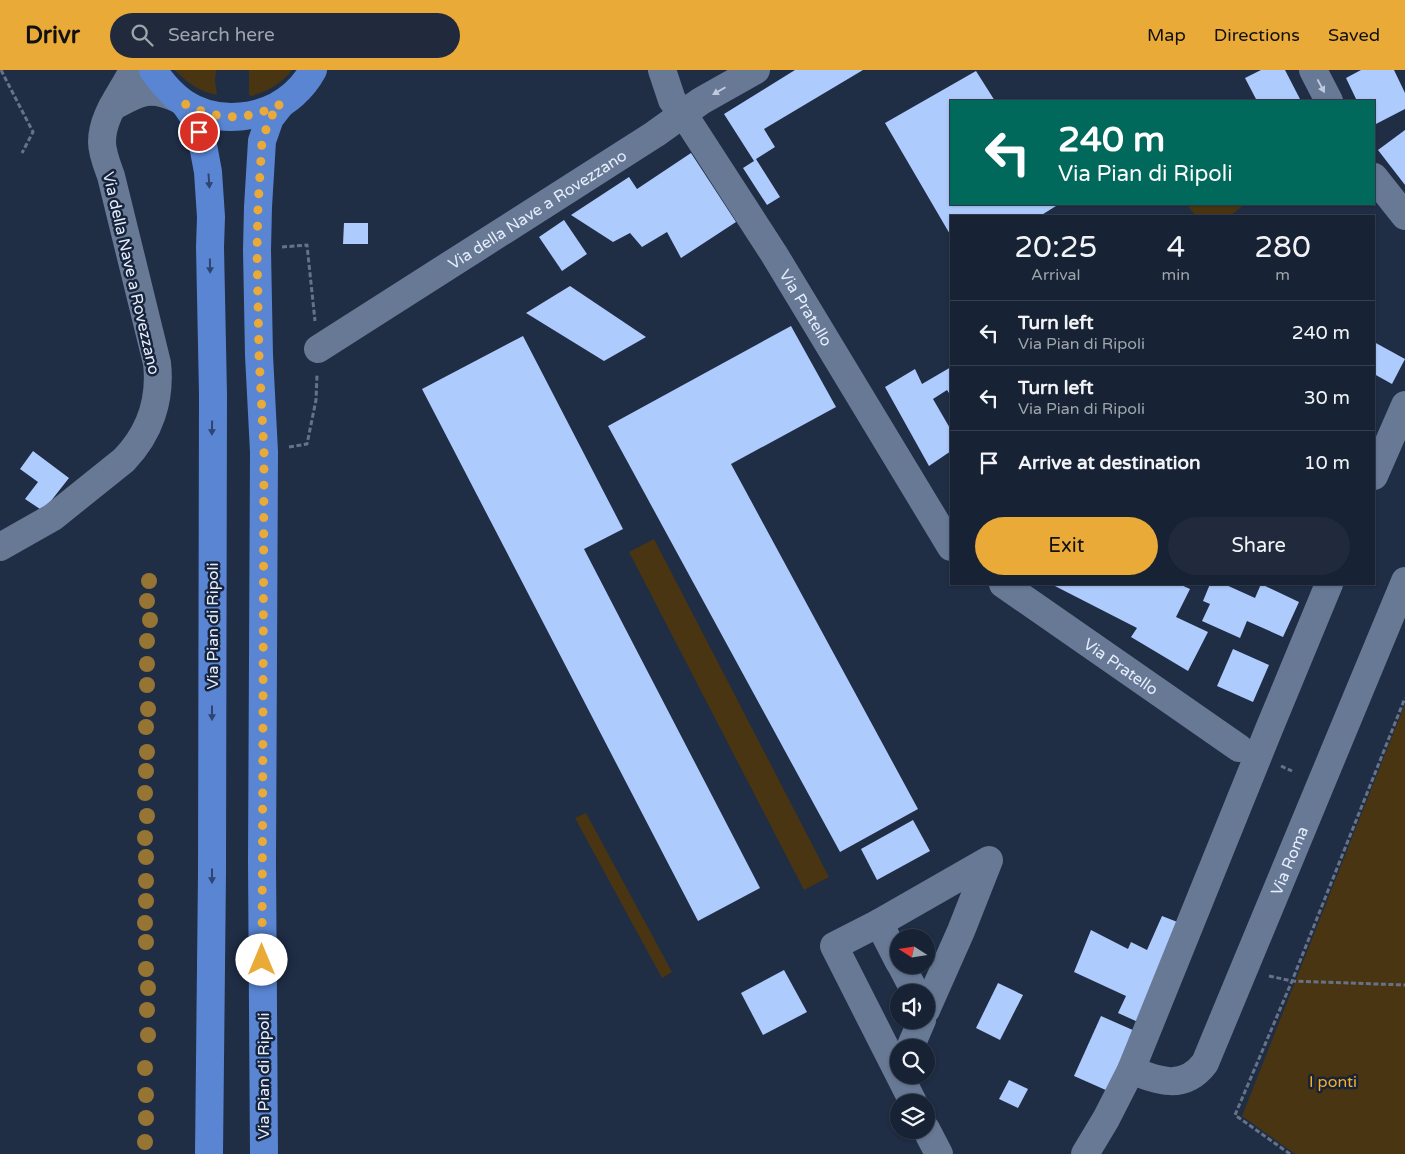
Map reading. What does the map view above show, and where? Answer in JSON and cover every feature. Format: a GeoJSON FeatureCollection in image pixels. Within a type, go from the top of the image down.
{"type":"FeatureCollection","features":[{"type":"Feature","properties":{"kind":"main road","name":"Via Pian di Ripoli"},"geometry":{"type":"LineString","coordinates":[[153,70],[168,90],[182,101],[200,111],[216,116],[250,116],[281,104]]}},
{"type":"Feature","properties":{"kind":"main road","name":"Via Pian di Ripoli"},"geometry":{"type":"LineString","coordinates":[[264,1154],[262,872],[264,452],[261,412],[257,250],[258,207],[262,141],[270,118],[281,104],[294,94],[312,74]]}},
{"type":"Feature","properties":{"kind":"main road","name":"Via Pian di Ripoli"},"geometry":{"type":"LineString","coordinates":[[182,101],[195,119],[203,145],[208,172],[211,217],[213,394],[212,873],[209,1154]]}},
{"type":"Feature","properties":{"kind":"street","name":"Via della Nave a Rovezzano"},"geometry":{"type":"LineString","coordinates":[[0,547],[53,517],[124,460],[146,429],[155,404],[158,378],[157,363],[102,142],[108,112],[133,70]]}},
{"type":"Feature","properties":{"kind":"street","name":"Via Pratello"},"geometry":{"type":"LineString","coordinates":[[662,70],[672,100],[774,254],[950,545]]}},
{"type":"Feature","properties":{"kind":"street","name":"Via della Nave a Rovezzano"},"geometry":{"type":"LineString","coordinates":[[318,349],[639,145],[701,101],[756,70]]}},
{"type":"Feature","properties":{"kind":"street"},"geometry":{"type":"LineString","coordinates":[[1312,70],[1328,100]]}},
{"type":"Feature","properties":{"kind":"street"},"geometry":{"type":"LineString","coordinates":[[112,107],[143,92],[160,92],[182,101]]}},
{"type":"Feature","properties":{"kind":"street"},"geometry":{"type":"LineString","coordinates":[[1375,177],[1405,216]]}},
{"type":"Feature","properties":{"kind":"street"},"geometry":{"type":"LineString","coordinates":[[1375,474],[1405,405]]}},
{"type":"Feature","properties":{"kind":"street","name":"Via Roma"},"geometry":{"type":"LineString","coordinates":[[1131,1070],[1166,1082],[1181,1080],[1196,1073],[1205,1063],[1405,581]]}},
{"type":"Feature","properties":{"kind":"street","name":"Via Pratello"},"geometry":{"type":"LineString","coordinates":[[1005,585],[1239,748]]}},
{"type":"Feature","properties":{"kind":"street"},"geometry":{"type":"LineString","coordinates":[[1085,1154],[1106,1119],[1131,1070],[1329,585]]}},
{"type":"Feature","properties":{"kind":"street"},"geometry":{"type":"LineString","coordinates":[[890,1057],[834,946],[879,923],[989,860],[935,990]]}},
{"type":"Feature","properties":{"kind":"street"},"geometry":{"type":"LineString","coordinates":[[879,923],[890,944]]}},
{"type":"Feature","properties":{"kind":"street"},"geometry":{"type":"LineString","coordinates":[[931,1139],[939,1154]]}},
{"type":"Feature","properties":{"kind":"path"},"geometry":{"type":"LineString","coordinates":[[0,70],[33,132],[22,153]]}},
{"type":"Feature","properties":{"kind":"path"},"geometry":{"type":"LineString","coordinates":[[1290,1154],[1235,1115],[1292,981],[1405,698]]}},
{"type":"Feature","properties":{"kind":"path"},"geometry":{"type":"LineString","coordinates":[[1244,972],[1292,981],[1405,985]]}},
{"type":"Feature","properties":{"kind":"green space"},"geometry":{"type":"Polygon","coordinates":[[[175,70],[216,70],[217,95],[194,86],[175,70]]]}},
{"type":"Feature","properties":{"kind":"green space"},"geometry":{"type":"Polygon","coordinates":[[[249,70],[292,70],[274,86],[252,96],[249,95],[249,70]]]}},
{"type":"Feature","properties":{"kind":"green space"},"geometry":{"type":"Polygon","coordinates":[[[1187,205],[1244,205],[1231,215],[1195,215],[1187,205]]]}},
{"type":"Feature","properties":{"kind":"green space"},"geometry":{"type":"Polygon","coordinates":[[[654,539],[829,877],[804,890],[629,552],[654,539]]]}},
{"type":"Feature","properties":{"kind":"green space","name":"I ponti"},"geometry":{"type":"Polygon","coordinates":[[[1405,704],[1405,1154],[1295,1154],[1242,1116],[1405,704]]]}},
{"type":"Feature","properties":{"kind":"green space"},"geometry":{"type":"Polygon","coordinates":[[[586,813],[672,972],[662,978],[575,818],[586,813]]]}},
{"type":"Feature","properties":{"kind":"building"},"geometry":{"type":"Polygon","coordinates":[[[795,70],[863,70],[764,129],[775,147],[756,159],[780,197],[767,205],[743,168],[754,161],[724,114],[795,70]]]}},
{"type":"Feature","properties":{"kind":"building"},"geometry":{"type":"Polygon","coordinates":[[[1261,70],[1285,70],[1300,100],[1256,100],[1245,78],[1261,70]]]}},
{"type":"Feature","properties":{"kind":"building"},"geometry":{"type":"Polygon","coordinates":[[[1361,70],[1394,70],[1405,93],[1405,109],[1375,124],[1375,100],[1357,100],[1346,78],[1361,70]]]}},
{"type":"Feature","properties":{"kind":"building"},"geometry":{"type":"Polygon","coordinates":[[[976,71],[994,100],[950,100],[950,205],[1056,206],[1042,215],[950,215],[950,234],[885,123],[976,71]]]}},
{"type":"Feature","properties":{"kind":"building"},"geometry":{"type":"Polygon","coordinates":[[[1405,130],[1405,185],[1378,150],[1405,130]]]}},
{"type":"Feature","properties":{"kind":"building"},"geometry":{"type":"Polygon","coordinates":[[[691,153],[736,222],[681,258],[667,232],[642,247],[630,233],[613,242],[571,215],[629,177],[637,189],[691,153]]]}},
{"type":"Feature","properties":{"kind":"building"},"geometry":{"type":"Polygon","coordinates":[[[564,220],[587,254],[562,271],[539,237],[564,220]]]}},
{"type":"Feature","properties":{"kind":"building"},"geometry":{"type":"Polygon","coordinates":[[[344,223],[368,223],[368,244],[343,244],[344,223]]]}},
{"type":"Feature","properties":{"kind":"building"},"geometry":{"type":"Polygon","coordinates":[[[570,286],[646,337],[604,361],[526,313],[570,286]]]}},
{"type":"Feature","properties":{"kind":"building"},"geometry":{"type":"Polygon","coordinates":[[[791,326],[836,407],[731,464],[918,809],[840,852],[608,426],[791,326]]]}},
{"type":"Feature","properties":{"kind":"building"},"geometry":{"type":"Polygon","coordinates":[[[523,336],[623,529],[584,549],[760,888],[698,921],[422,389],[523,336]]]}},
{"type":"Feature","properties":{"kind":"building"},"geometry":{"type":"Polygon","coordinates":[[[1375,343],[1405,359],[1392,384],[1375,375],[1375,343]]]}},
{"type":"Feature","properties":{"kind":"building"},"geometry":{"type":"Polygon","coordinates":[[[950,368],[950,394],[947,390],[933,399],[950,428],[950,452],[929,466],[885,387],[915,369],[922,384],[950,368]]]}},
{"type":"Feature","properties":{"kind":"building"},"geometry":{"type":"Polygon","coordinates":[[[33,451],[69,478],[43,511],[25,499],[38,482],[20,469],[33,451]]]}},
{"type":"Feature","properties":{"kind":"building"},"geometry":{"type":"Polygon","coordinates":[[[1053,585],[1181,585],[1190,589],[1176,617],[1208,632],[1188,671],[1131,637],[1137,628],[1053,585]]]}},
{"type":"Feature","properties":{"kind":"building"},"geometry":{"type":"Polygon","coordinates":[[[1210,585],[1226,585],[1255,598],[1261,585],[1263,585],[1299,602],[1283,637],[1247,621],[1240,638],[1202,621],[1210,604],[1203,601],[1210,585]]]}},
{"type":"Feature","properties":{"kind":"building"},"geometry":{"type":"Polygon","coordinates":[[[1233,649],[1269,665],[1253,702],[1217,686],[1233,649]]]}},
{"type":"Feature","properties":{"kind":"building"},"geometry":{"type":"Polygon","coordinates":[[[913,820],[930,851],[877,880],[861,849],[913,820]]]}},
{"type":"Feature","properties":{"kind":"building"},"geometry":{"type":"Polygon","coordinates":[[[1162,916],[1180,923],[1138,1022],[1118,1013],[1126,996],[1074,972],[1091,930],[1128,949],[1131,942],[1147,950],[1162,916]]]}},
{"type":"Feature","properties":{"kind":"building"},"geometry":{"type":"Polygon","coordinates":[[[784,970],[807,1012],[763,1035],[741,993],[784,970]]]}},
{"type":"Feature","properties":{"kind":"building"},"geometry":{"type":"Polygon","coordinates":[[[998,983],[1023,995],[1000,1040],[976,1028],[998,983]]]}},
{"type":"Feature","properties":{"kind":"building"},"geometry":{"type":"Polygon","coordinates":[[[1101,1016],[1135,1031],[1108,1091],[1074,1076],[1101,1016]]]}},
{"type":"Feature","properties":{"kind":"building"},"geometry":{"type":"Polygon","coordinates":[[[1009,1080],[1028,1089],[1018,1108],[999,1099],[1009,1080]]]}},
{"type":"Feature","properties":{"kind":"route"},"geometry":{"type":"LineString","coordinates":[[199,132],[195,119],[185,104],[216,116],[233,117],[250,116],[281,104],[270,118],[262,141],[257,250],[259,355],[264,452],[262,960]]}}]}
